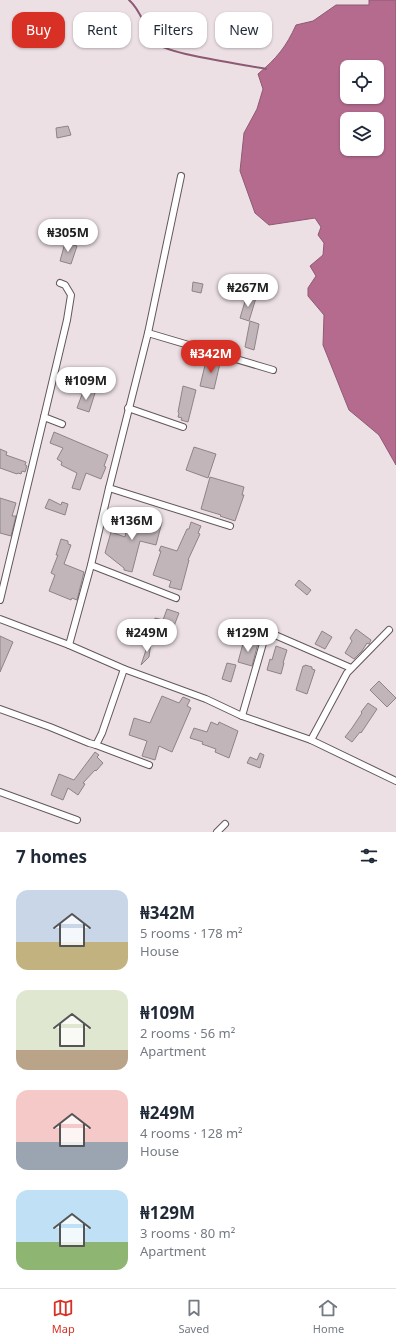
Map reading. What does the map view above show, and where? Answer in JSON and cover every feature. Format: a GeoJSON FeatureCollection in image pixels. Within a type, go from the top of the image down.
{"type":"FeatureCollection","features":[{"type":"Feature","properties":{"kind":"street"},"geometry":{"type":"LineString","coordinates":[[69,645],[91,566],[108,488],[148,333],[181,176]]}},
{"type":"Feature","properties":{"kind":"street"},"geometry":{"type":"LineString","coordinates":[[0,600],[67,320],[71,295],[65,285],[60,283]]}},
{"type":"Feature","properties":{"kind":"street"},"geometry":{"type":"LineString","coordinates":[[148,333],[273,370]]}},
{"type":"Feature","properties":{"kind":"street"},"geometry":{"type":"LineString","coordinates":[[128,408],[183,427]]}},
{"type":"Feature","properties":{"kind":"street"},"geometry":{"type":"LineString","coordinates":[[44,417],[62,424]]}},
{"type":"Feature","properties":{"kind":"street"},"geometry":{"type":"LineString","coordinates":[[108,488],[230,526]]}},
{"type":"Feature","properties":{"kind":"street"},"geometry":{"type":"LineString","coordinates":[[91,566],[176,598]]}},
{"type":"Feature","properties":{"kind":"street"},"geometry":{"type":"LineString","coordinates":[[0,619],[206,699],[242,716],[311,740],[393,780],[396,784]]}},
{"type":"Feature","properties":{"kind":"street"},"geometry":{"type":"LineString","coordinates":[[311,740],[347,673],[389,630]]}},
{"type":"Feature","properties":{"kind":"street"},"geometry":{"type":"LineString","coordinates":[[242,716],[264,640],[269,636],[275,635],[351,668]]}},
{"type":"Feature","properties":{"kind":"street"},"geometry":{"type":"LineString","coordinates":[[96,745],[102,733],[124,668]]}},
{"type":"Feature","properties":{"kind":"street"},"geometry":{"type":"LineString","coordinates":[[0,709],[149,765]]}},
{"type":"Feature","properties":{"kind":"street"},"geometry":{"type":"LineString","coordinates":[[393,780],[396,773]]}},
{"type":"Feature","properties":{"kind":"street"},"geometry":{"type":"LineString","coordinates":[[0,792],[77,820]]}},
{"type":"Feature","properties":{"kind":"street"},"geometry":{"type":"LineString","coordinates":[[217,832],[225,824]]}},
{"type":"Feature","properties":{"kind":"shaded area"},"geometry":{"type":"Polygon","coordinates":[[[369,0],[396,0],[396,465],[379,435],[349,410],[323,345],[324,315],[308,296],[308,288],[316,276],[310,266],[323,255],[324,243],[318,235],[321,227],[315,218],[269,225],[255,213],[240,171],[244,133],[257,109],[263,89],[258,74],[271,63],[280,52],[289,40],[296,25],[313,21],[336,5],[369,5],[369,0]]]}},
{"type":"Feature","properties":{"kind":"building"},"geometry":{"type":"Polygon","coordinates":[[[68,126],[71,135],[57,138],[56,128],[68,126]]]}},
{"type":"Feature","properties":{"kind":"building"},"geometry":{"type":"Polygon","coordinates":[[[65,243],[77,246],[71,264],[60,261],[65,243]]]}},
{"type":"Feature","properties":{"kind":"building"},"geometry":{"type":"Polygon","coordinates":[[[193,282],[203,284],[201,293],[192,291],[193,282]]]}},
{"type":"Feature","properties":{"kind":"building"},"geometry":{"type":"Polygon","coordinates":[[[247,295],[256,298],[249,321],[240,318],[247,295]]]}},
{"type":"Feature","properties":{"kind":"building"},"geometry":{"type":"Polygon","coordinates":[[[250,321],[259,324],[254,350],[245,347],[250,321]]]}},
{"type":"Feature","properties":{"kind":"building"},"geometry":{"type":"Polygon","coordinates":[[[215,358],[221,359],[214,389],[200,386],[206,361],[214,363],[215,358]]]}},
{"type":"Feature","properties":{"kind":"building"},"geometry":{"type":"Polygon","coordinates":[[[183,386],[196,390],[188,422],[181,420],[182,418],[178,417],[183,386]]]}},
{"type":"Feature","properties":{"kind":"building"},"geometry":{"type":"Polygon","coordinates":[[[84,389],[95,393],[89,412],[77,408],[84,389]]]}},
{"type":"Feature","properties":{"kind":"building"},"geometry":{"type":"Polygon","coordinates":[[[54,432],[108,455],[104,466],[106,467],[101,479],[86,473],[80,490],[72,488],[77,473],[61,465],[62,462],[57,459],[63,448],[50,443],[54,432]]]}},
{"type":"Feature","properties":{"kind":"building"},"geometry":{"type":"Polygon","coordinates":[[[194,447],[216,454],[208,478],[186,470],[194,447]]]}},
{"type":"Feature","properties":{"kind":"building"},"geometry":{"type":"Polygon","coordinates":[[[0,449],[7,452],[6,455],[26,462],[25,465],[27,466],[25,472],[22,471],[21,474],[17,474],[0,468],[0,449]]]}},
{"type":"Feature","properties":{"kind":"building"},"geometry":{"type":"Polygon","coordinates":[[[210,477],[244,487],[242,495],[244,495],[235,521],[201,509],[210,477]]]}},
{"type":"Feature","properties":{"kind":"building"},"geometry":{"type":"Polygon","coordinates":[[[0,498],[16,503],[12,516],[16,516],[11,536],[0,533],[0,498]]]}},
{"type":"Feature","properties":{"kind":"building"},"geometry":{"type":"Polygon","coordinates":[[[49,499],[61,505],[62,502],[68,504],[65,515],[45,508],[49,499]]]}},
{"type":"Feature","properties":{"kind":"building"},"geometry":{"type":"Polygon","coordinates":[[[129,514],[138,518],[162,522],[156,545],[140,541],[132,572],[124,570],[124,568],[105,553],[111,532],[125,537],[129,514]]]}},
{"type":"Feature","properties":{"kind":"building"},"geometry":{"type":"Polygon","coordinates":[[[191,522],[201,526],[198,533],[200,534],[188,560],[181,590],[169,587],[171,581],[153,575],[161,551],[159,551],[161,546],[177,551],[187,529],[189,529],[191,522]]]}},
{"type":"Feature","properties":{"kind":"building"},"geometry":{"type":"Polygon","coordinates":[[[61,539],[68,541],[68,544],[71,545],[64,564],[84,572],[77,600],[72,598],[71,600],[49,591],[55,575],[51,573],[58,555],[56,555],[61,539]]]}},
{"type":"Feature","properties":{"kind":"building"},"geometry":{"type":"Polygon","coordinates":[[[299,580],[311,590],[307,595],[295,585],[299,580]]]}},
{"type":"Feature","properties":{"kind":"building"},"geometry":{"type":"Polygon","coordinates":[[[167,609],[179,613],[169,639],[157,635],[161,625],[154,624],[155,618],[163,620],[167,609]]]}},
{"type":"Feature","properties":{"kind":"building"},"geometry":{"type":"Polygon","coordinates":[[[356,629],[371,640],[354,659],[345,653],[352,641],[350,638],[356,629]]]}},
{"type":"Feature","properties":{"kind":"building"},"geometry":{"type":"Polygon","coordinates":[[[322,631],[332,637],[325,649],[315,644],[322,631]]]}},
{"type":"Feature","properties":{"kind":"building"},"geometry":{"type":"Polygon","coordinates":[[[0,636],[13,642],[0,672],[0,636]]]}},
{"type":"Feature","properties":{"kind":"building"},"geometry":{"type":"Polygon","coordinates":[[[244,640],[258,643],[252,666],[238,662],[244,640]]]}},
{"type":"Feature","properties":{"kind":"building"},"geometry":{"type":"Polygon","coordinates":[[[149,641],[151,642],[149,657],[141,665],[149,641]]]}},
{"type":"Feature","properties":{"kind":"building"},"geometry":{"type":"Polygon","coordinates":[[[276,646],[287,650],[281,674],[267,670],[276,646]]]}},
{"type":"Feature","properties":{"kind":"building"},"geometry":{"type":"Polygon","coordinates":[[[227,663],[236,665],[231,682],[222,679],[227,663]]]}},
{"type":"Feature","properties":{"kind":"building"},"geometry":{"type":"Polygon","coordinates":[[[305,665],[312,667],[312,669],[315,670],[307,694],[296,690],[303,666],[305,665]]]}},
{"type":"Feature","properties":{"kind":"building"},"geometry":{"type":"Polygon","coordinates":[[[379,681],[396,698],[387,707],[370,690],[379,681]]]}},
{"type":"Feature","properties":{"kind":"building"},"geometry":{"type":"Polygon","coordinates":[[[162,696],[179,703],[183,697],[190,700],[187,706],[191,708],[172,752],[159,746],[155,760],[142,756],[147,741],[129,735],[134,718],[150,723],[162,696]]]}},
{"type":"Feature","properties":{"kind":"building"},"geometry":{"type":"Polygon","coordinates":[[[368,703],[377,709],[361,733],[360,732],[352,742],[345,737],[368,703]]]}},
{"type":"Feature","properties":{"kind":"building"},"geometry":{"type":"Polygon","coordinates":[[[211,722],[218,725],[219,722],[238,731],[229,758],[215,752],[216,749],[202,744],[203,742],[190,738],[194,728],[207,732],[211,722]]]}},
{"type":"Feature","properties":{"kind":"building"},"geometry":{"type":"Polygon","coordinates":[[[95,752],[99,755],[97,757],[103,763],[83,783],[85,784],[78,795],[68,788],[63,800],[51,795],[59,774],[74,780],[95,752]]]}},
{"type":"Feature","properties":{"kind":"building"},"geometry":{"type":"Polygon","coordinates":[[[260,753],[264,755],[260,768],[247,763],[250,757],[257,760],[260,753]]]}},
{"type":"Feature","properties":{"kind":"waterway"},"geometry":{"type":"LineString","coordinates":[[129,0],[134,5],[153,39],[165,48],[176,52],[209,59],[266,69]]}}]}
